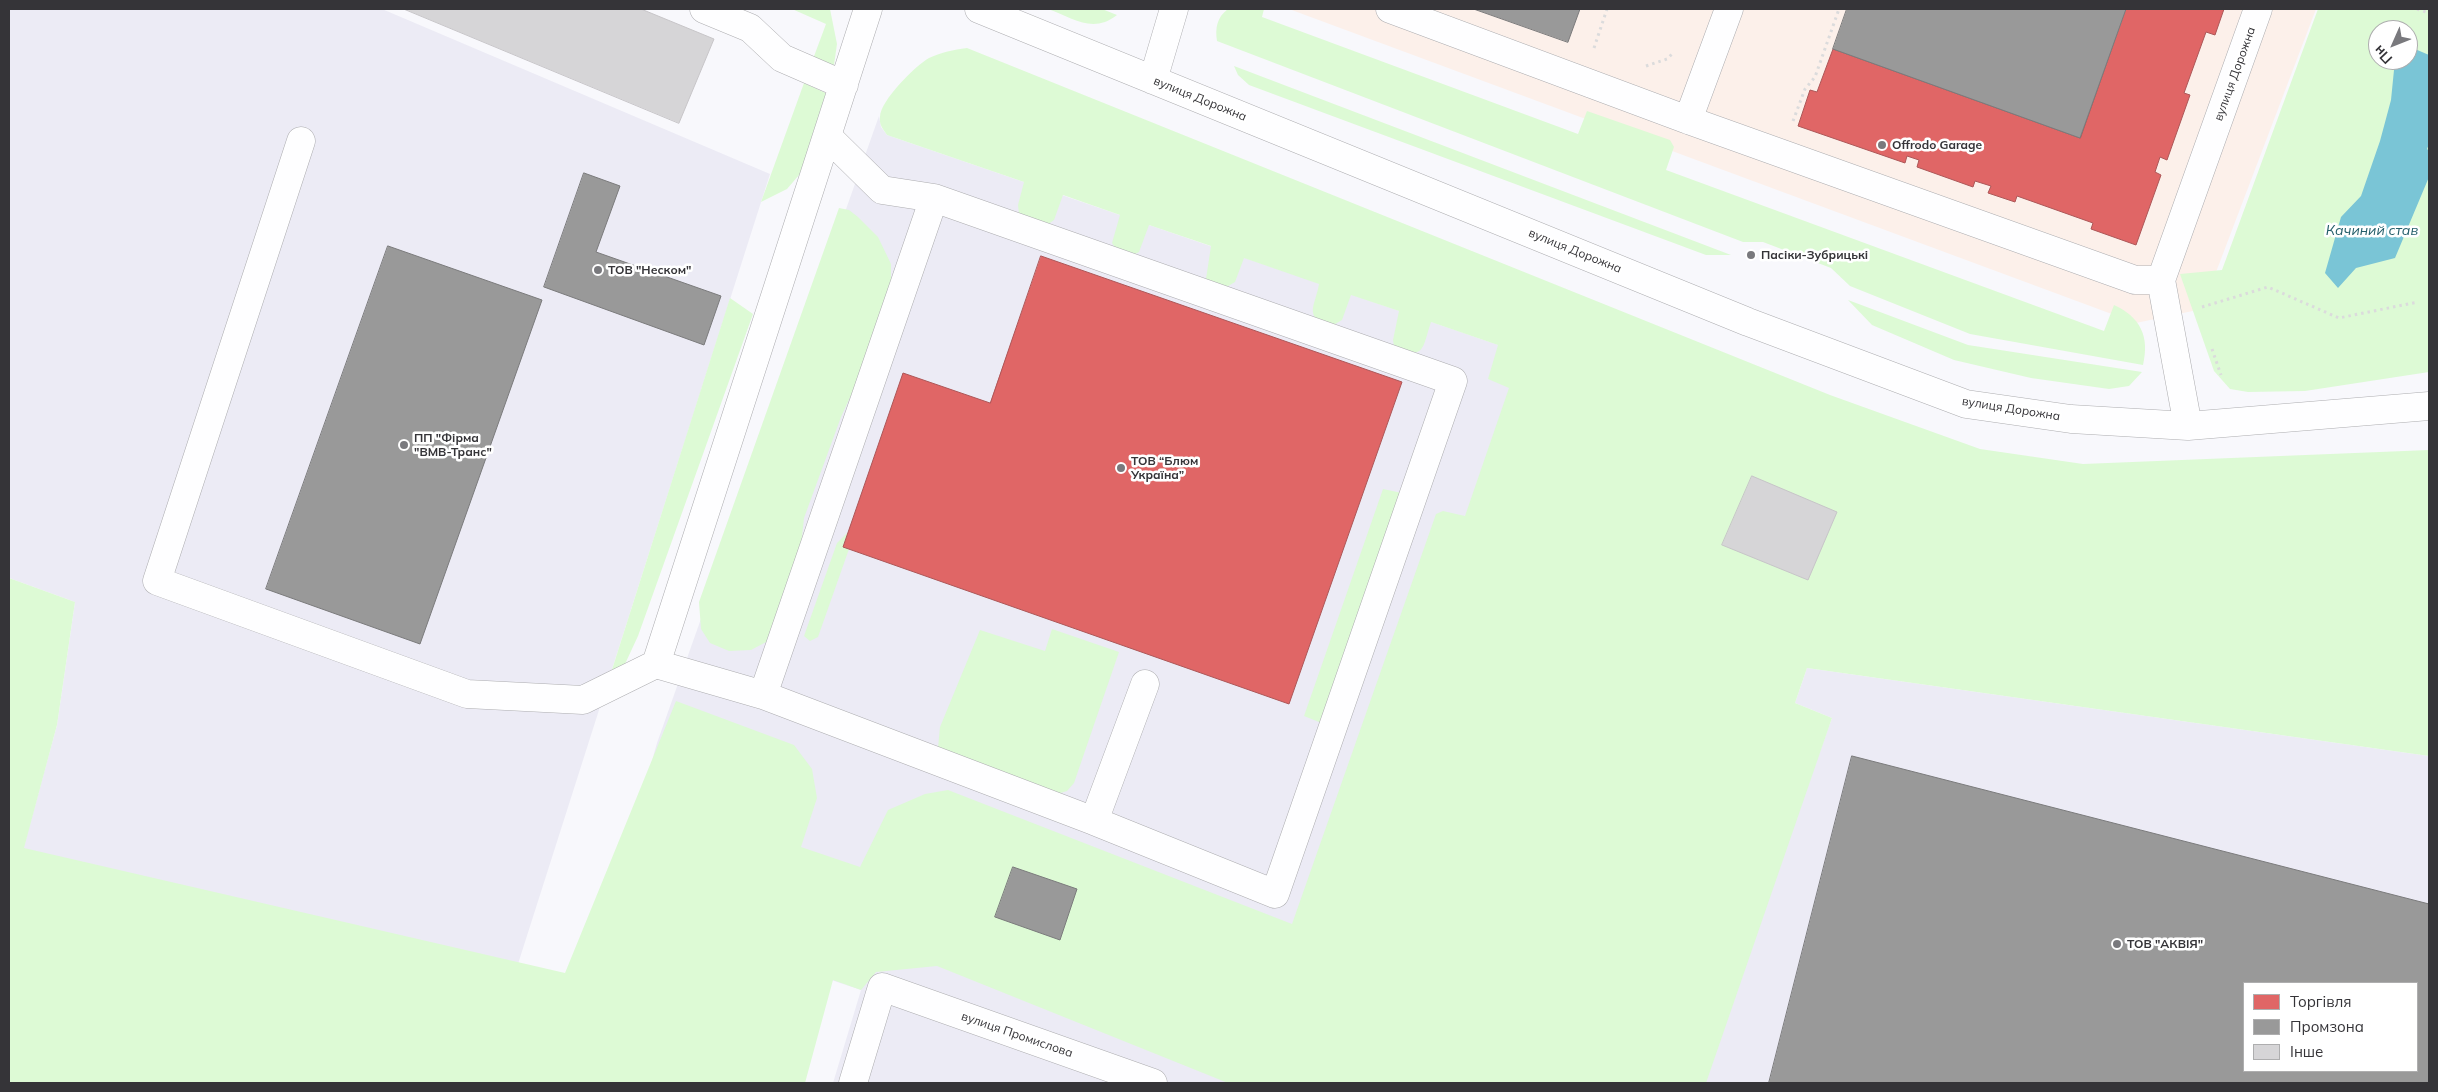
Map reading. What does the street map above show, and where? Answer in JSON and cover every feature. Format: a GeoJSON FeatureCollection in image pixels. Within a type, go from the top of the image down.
{"type":"FeatureCollection","features":[{"type":"Feature","properties":{"kind":"street"},"geometry":{"type":"LineString","coordinates":[[704,9],[750,28],[782,58],[844,85]]}},
{"type":"Feature","properties":{"kind":"street"},"geometry":{"type":"LineString","coordinates":[[656,664],[868,9]]}},
{"type":"Feature","properties":{"kind":"street","name":"вулиця Дорожна"},"geometry":{"type":"LineString","coordinates":[[979,9],[1748,322],[1966,404],[2071,418],[2188,426],[2429,406]]}},
{"type":"Feature","properties":{"kind":"street"},"geometry":{"type":"LineString","coordinates":[[1153,80],[1174,9]]}},
{"type":"Feature","properties":{"kind":"street"},"geometry":{"type":"LineString","coordinates":[[1390,9],[1688,120],[2135,280],[2161,280],[2188,426]]}},
{"type":"Feature","properties":{"kind":"street"},"geometry":{"type":"LineString","coordinates":[[1688,120],[1729,9]]}},
{"type":"Feature","properties":{"kind":"street","name":"вулиця Дорожна"},"geometry":{"type":"LineString","coordinates":[[2161,280],[2258,9]]}},
{"type":"Feature","properties":{"kind":"street"},"geometry":{"type":"LineString","coordinates":[[301,141],[157,581],[468,694],[583,700],[656,664],[763,696],[1094,821],[1275,894],[1453,381],[934,198],[882,190],[828,137]]}},
{"type":"Feature","properties":{"kind":"street"},"geometry":{"type":"LineString","coordinates":[[763,696],[934,198]]}},
{"type":"Feature","properties":{"kind":"street"},"geometry":{"type":"LineString","coordinates":[[1094,821],[1145,684]]}},
{"type":"Feature","properties":{"kind":"street","name":"вулиця Промислова"},"geometry":{"type":"LineString","coordinates":[[853,1083],[882,987],[1153,1083]]}},
{"type":"Feature","properties":{"kind":"path"},"geometry":{"type":"LineString","coordinates":[[1591,56],[1607,9]]}},
{"type":"Feature","properties":{"kind":"path"},"geometry":{"type":"LineString","coordinates":[[1792,124],[1805,89],[1815,77],[1839,9]]}},
{"type":"Feature","properties":{"kind":"path"},"geometry":{"type":"LineString","coordinates":[[2417,9],[2429,13]]}},
{"type":"Feature","properties":{"kind":"path"},"geometry":{"type":"LineString","coordinates":[[1638,69],[1667,60],[1674,53]]}},
{"type":"Feature","properties":{"kind":"path"},"geometry":{"type":"LineString","coordinates":[[2197,308],[2268,287],[2339,318],[2418,302]]}},
{"type":"Feature","properties":{"kind":"path"},"geometry":{"type":"LineString","coordinates":[[2209,341],[2221,375]]}},
{"type":"Feature","properties":{"kind":"shaded area"},"geometry":{"type":"Polygon","coordinates":[[[9,9],[382,9],[770,174],[480,1083],[9,1083],[9,901],[57,725],[75,602],[9,578],[9,9]]]}},
{"type":"Feature","properties":{"kind":"shaded area"},"geometry":{"type":"Polygon","coordinates":[[[1289,9],[2316,9],[2202,309],[2136,323],[1289,9]]]}},
{"type":"Feature","properties":{"kind":"shaded area"},"geometry":{"type":"Polygon","coordinates":[[[879,116],[881,127],[887,135],[1548,362],[1345,1083],[833,1083],[861,990],[611,906],[657,743],[879,116]]]}},
{"type":"Feature","properties":{"kind":"shaded area","name":"ТОВ \"АКВІЯ\""},"geometry":{"type":"Polygon","coordinates":[[[1807,668],[2429,756],[2429,1083],[1700,1083],[1832,718],[1795,703],[1807,668]]]}},
{"type":"Feature","properties":{"kind":"green space"},"geometry":{"type":"Polygon","coordinates":[[[792,9],[830,9],[837,44],[834,65],[813,59],[826,24],[792,9]]]}},
{"type":"Feature","properties":{"kind":"green space"},"geometry":{"type":"Polygon","coordinates":[[[1048,9],[1102,9],[1117,15],[1108,21],[1091,24],[1074,20],[1048,9]]]}},
{"type":"Feature","properties":{"kind":"green space"},"geometry":{"type":"Polygon","coordinates":[[[1228,9],[1264,9],[1262,17],[1578,134],[1587,111],[1670,140],[1674,147],[1666,170],[2104,331],[2114,305],[2130,315],[2141,329],[2145,345],[2143,365],[1970,334],[1850,286],[1831,268],[1763,242],[1743,242],[1217,41],[1218,23],[1221,16],[1228,9]]]}},
{"type":"Feature","properties":{"kind":"green space"},"geometry":{"type":"Polygon","coordinates":[[[2318,9],[2429,9],[2429,372],[2305,391],[2248,392],[2230,389],[2214,371],[2180,274],[2222,270],[2318,9]]]}},
{"type":"Feature","properties":{"kind":"green space"},"geometry":{"type":"Polygon","coordinates":[[[967,48],[1830,395],[1980,449],[2083,464],[2429,450],[2429,756],[1807,668],[1795,703],[1832,718],[1706,1083],[1228,1083],[937,966],[876,972],[861,990],[833,980],[805,1083],[9,1083],[9,578],[75,602],[57,725],[24,848],[565,973],[676,701],[794,745],[812,769],[817,798],[801,847],[860,867],[888,810],[925,794],[948,790],[1292,924],[1436,514],[1443,511],[1465,516],[1509,388],[1488,379],[1498,345],[1431,322],[1421,350],[1412,352],[1404,350],[1394,346],[1393,340],[1399,311],[1351,295],[1342,320],[1330,327],[1316,319],[1314,315],[1313,310],[1319,284],[1244,258],[1235,282],[1223,289],[1210,284],[1206,279],[1211,246],[1149,225],[1139,252],[1133,255],[1116,249],[1112,243],[1120,215],[1063,195],[1054,220],[1047,225],[1019,214],[1018,205],[1024,182],[887,135],[881,125],[880,117],[886,102],[899,84],[915,68],[934,56],[967,48]]]}},
{"type":"Feature","properties":{"kind":"green space"},"geometry":{"type":"Polygon","coordinates":[[[1234,66],[1731,255],[1706,255],[1249,85],[1238,75],[1234,66]]]}},
{"type":"Feature","properties":{"kind":"green space"},"geometry":{"type":"Polygon","coordinates":[[[804,83],[830,95],[805,168],[787,189],[761,202],[804,83]]]}},
{"type":"Feature","properties":{"kind":"green space"},"geometry":{"type":"Polygon","coordinates":[[[839,208],[849,210],[878,237],[891,264],[891,308],[841,417],[804,518],[798,574],[768,641],[751,650],[729,651],[710,643],[701,629],[699,602],[839,208]]]}},
{"type":"Feature","properties":{"kind":"green space"},"geometry":{"type":"Polygon","coordinates":[[[730,298],[753,314],[638,636],[625,664],[609,679],[730,298]]]}},
{"type":"Feature","properties":{"kind":"green space"},"geometry":{"type":"Polygon","coordinates":[[[1848,300],[1968,345],[2142,372],[2129,386],[2109,389],[2031,378],[1954,360],[1872,325],[1848,300]]]}},
{"type":"Feature","properties":{"kind":"green space"},"geometry":{"type":"Polygon","coordinates":[[[1383,489],[1402,493],[1324,724],[1304,716],[1383,489]]]}},
{"type":"Feature","properties":{"kind":"green space"},"geometry":{"type":"Polygon","coordinates":[[[848,532],[843,546],[849,549],[818,637],[810,641],[804,636],[837,543],[848,532]]]}},
{"type":"Feature","properties":{"kind":"green space"},"geometry":{"type":"Polygon","coordinates":[[[1052,629],[1119,652],[1074,783],[1067,791],[1047,797],[938,748],[940,727],[980,630],[1045,651],[1052,629]]]}},
{"type":"Feature","properties":{"kind":"water","name":"Качиний став"},"geometry":{"type":"Polygon","coordinates":[[[2418,50],[2429,55],[2429,144],[2427,149],[2429,151],[2429,177],[2395,258],[2356,268],[2338,288],[2325,273],[2341,217],[2361,196],[2380,141],[2391,100],[2394,70],[2418,70],[2418,50]]]}},
{"type":"Feature","properties":{"kind":"building: Торгівля"},"geometry":{"type":"Polygon","coordinates":[[[2126,9],[2224,9],[2215,35],[2206,32],[2184,93],[2190,95],[2167,160],[2160,157],[2155,172],[2161,175],[2136,245],[2091,229],[2093,223],[2017,196],[2015,202],[1988,193],[1991,186],[1975,181],[1973,187],[1917,167],[1919,160],[1907,156],[1905,163],[1798,126],[1810,90],[1817,92],[1833,49],[2080,138],[2126,9]]]}},
{"type":"Feature","properties":{"kind":"building: Торгівля","name":"ТОВ “Блюм Україна”"},"geometry":{"type":"Polygon","coordinates":[[[1041,256],[1402,382],[1289,704],[843,547],[903,373],[990,403],[1041,256]]]}},
{"type":"Feature","properties":{"kind":"building: Промзона"},"geometry":{"type":"Polygon","coordinates":[[[1474,9],[1580,9],[1568,42],[1474,9]]]}},
{"type":"Feature","properties":{"kind":"building: Промзона"},"geometry":{"type":"Polygon","coordinates":[[[1847,9],[2126,9],[2080,138],[1833,49],[1847,9]]]}},
{"type":"Feature","properties":{"kind":"building: Промзона","name":"ТОВ \"Неском\""},"geometry":{"type":"Polygon","coordinates":[[[584,173],[620,186],[596,252],[721,296],[704,345],[544,287],[584,173]]]}},
{"type":"Feature","properties":{"kind":"building: Промзона","name":"ПП \"Фірма \"ВМВ-Транс\""},"geometry":{"type":"Polygon","coordinates":[[[388,246],[542,300],[420,644],[266,589],[388,246]]]}},
{"type":"Feature","properties":{"kind":"building: Промзона","name":"ТОВ \"АКВІЯ\""},"geometry":{"type":"Polygon","coordinates":[[[1852,756],[2429,904],[2429,1083],[1769,1083],[1852,756]]]}},
{"type":"Feature","properties":{"kind":"building: Промзона"},"geometry":{"type":"Polygon","coordinates":[[[1013,867],[1077,889],[1060,940],[995,917],[1013,867]]]}},
{"type":"Feature","properties":{"kind":"building: Інше"},"geometry":{"type":"Polygon","coordinates":[[[404,9],[641,9],[714,39],[679,123],[404,9]]]}},
{"type":"Feature","properties":{"kind":"building: Інше"},"geometry":{"type":"Polygon","coordinates":[[[1752,476],[1837,512],[1808,580],[1722,545],[1752,476]]]}},
{"type":"Feature","properties":{"kind":"place","name":"Offrodo Garage"},"geometry":{"type":"Point","coordinates":[1882,145]}},
{"type":"Feature","properties":{"kind":"place","name":"Пасіки-Зубрицькі"},"geometry":{"type":"Point","coordinates":[1751,255]}},
{"type":"Feature","properties":{"kind":"place","name":"ТОВ \"Неском\""},"geometry":{"type":"Point","coordinates":[598,270]}},
{"type":"Feature","properties":{"kind":"place","name":"ПП \"Фірма \"ВМВ-Транс\""},"geometry":{"type":"Point","coordinates":[404,445]}},
{"type":"Feature","properties":{"kind":"place","name":"ТОВ “Блюм Україна”"},"geometry":{"type":"Point","coordinates":[1121,468]}},
{"type":"Feature","properties":{"kind":"place","name":"ТОВ \"АКВІЯ\""},"geometry":{"type":"Point","coordinates":[2117,944]}}]}
